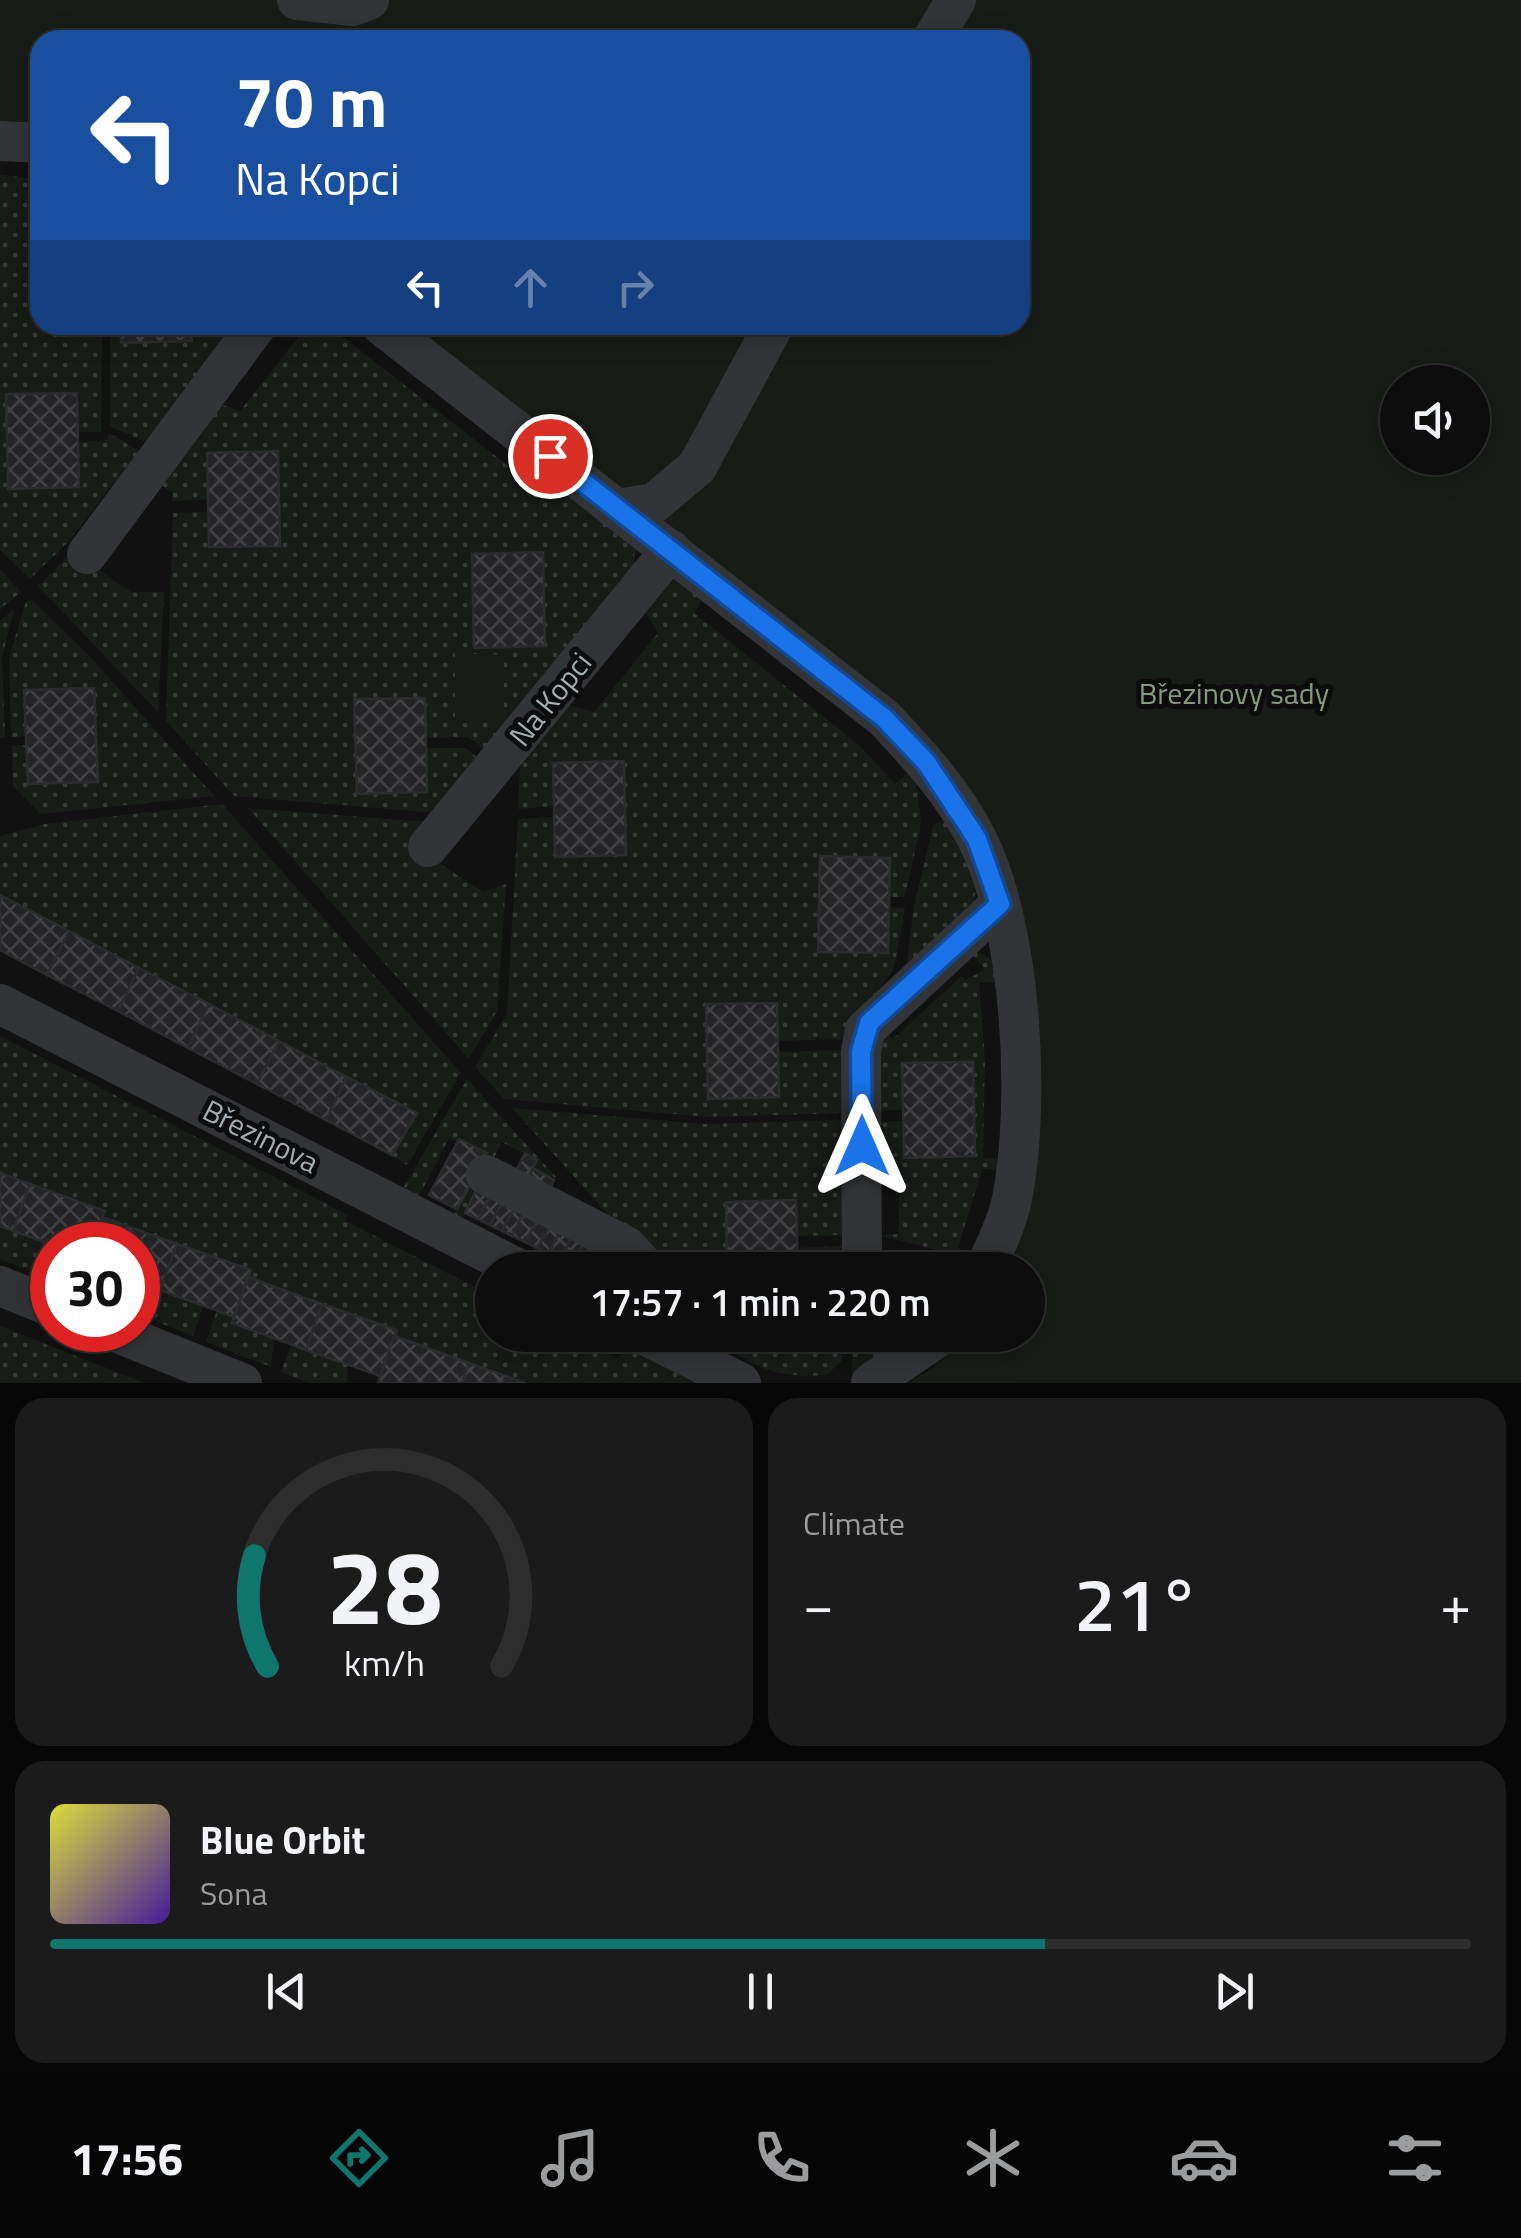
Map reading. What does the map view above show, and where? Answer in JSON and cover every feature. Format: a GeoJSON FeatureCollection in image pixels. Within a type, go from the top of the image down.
{"type":"FeatureCollection","features":[{"type":"Feature","properties":{"kind":"street"},"geometry":{"type":"LineString","coordinates":[[298,0],[353,6],[369,0]]}},
{"type":"Feature","properties":{"kind":"street"},"geometry":{"type":"LineString","coordinates":[[938,30],[956,0]]}},
{"type":"Feature","properties":{"kind":"street"},"geometry":{"type":"LineString","coordinates":[[0,140],[30,142]]}},
{"type":"Feature","properties":{"kind":"street"},"geometry":{"type":"LineString","coordinates":[[87,554],[249,335]]}},
{"type":"Feature","properties":{"kind":"street"},"geometry":{"type":"LineString","coordinates":[[394,335],[884,718],[926,762],[977,839],[1000,904],[1021,1036],[1019,1152],[1011,1203],[991,1252]]}},
{"type":"Feature","properties":{"kind":"street"},"geometry":{"type":"LineString","coordinates":[[618,509],[654,503],[698,467],[769,335]]}},
{"type":"Feature","properties":{"kind":"street","name":"Na Kopci"},"geometry":{"type":"LineString","coordinates":[[428,847],[671,550]]}},
{"type":"Feature","properties":{"kind":"street"},"geometry":{"type":"LineString","coordinates":[[862,1252],[861,1052],[866,1030],[1000,904]]}},
{"type":"Feature","properties":{"kind":"street","name":"Březinova"},"geometry":{"type":"LineString","coordinates":[[0,1004],[486,1252]]}},
{"type":"Feature","properties":{"kind":"street"},"geometry":{"type":"LineString","coordinates":[[486,1175],[632,1252]]}},
{"type":"Feature","properties":{"kind":"street"},"geometry":{"type":"LineString","coordinates":[[0,1286],[30,1298]]}},
{"type":"Feature","properties":{"kind":"street"},"geometry":{"type":"LineString","coordinates":[[160,1350],[242,1383]]}},
{"type":"Feature","properties":{"kind":"street"},"geometry":{"type":"LineString","coordinates":[[678,1352],[732,1380]]}},
{"type":"Feature","properties":{"kind":"street"},"geometry":{"type":"LineString","coordinates":[[716,1352],[732,1380]]}},
{"type":"Feature","properties":{"kind":"street"},"geometry":{"type":"LineString","coordinates":[[871,1383],[916,1352]]}},
{"type":"Feature","properties":{"kind":"green space","name":"Březinovy sady"},"geometry":{"type":"Polygon","coordinates":[[[0,0],[1521,0],[1521,1383],[908,1383],[936,1366],[949,1352],[1045,1352],[1045,1252],[1010,1252],[1027,1192],[971,799],[417,335],[1030,335],[1030,30],[30,30],[30,130],[0,128],[0,0]]]}},
{"type":"Feature","properties":{"kind":"green space"},"geometry":{"type":"Polygon","coordinates":[[[0,175],[30,178],[30,335],[102,335],[101,432],[78,432],[8,489],[79,487],[78,442],[107,440],[109,433],[139,451],[67,543],[30,579],[0,550],[0,175]]]}},
{"type":"Feature","properties":{"kind":"green space"},"geometry":{"type":"Polygon","coordinates":[[[110,335],[122,335],[122,343],[230,335],[145,442],[110,426],[110,335]]]}},
{"type":"Feature","properties":{"kind":"green space"},"geometry":{"type":"Polygon","coordinates":[[[300,335],[341,335],[521,476],[543,468],[640,547],[634,554],[635,564],[487,751],[468,737],[426,738],[425,698],[355,700],[357,794],[427,792],[426,748],[466,748],[480,760],[437,813],[234,796],[166,721],[173,513],[208,512],[209,547],[279,545],[277,451],[207,453],[208,499],[172,501],[172,493],[152,478],[213,402],[240,411],[300,335]]]}},
{"type":"Feature","properties":{"kind":"green space"},"geometry":{"type":"Polygon","coordinates":[[[72,552],[131,592],[164,592],[158,712],[38,586],[72,552]]]}},
{"type":"Feature","properties":{"kind":"green space"},"geometry":{"type":"Polygon","coordinates":[[[0,569],[21,592],[0,609],[0,569]]]}},
{"type":"Feature","properties":{"kind":"green space"},"geometry":{"type":"Polygon","coordinates":[[[675,579],[705,596],[694,613],[860,746],[895,784],[912,770],[916,775],[921,823],[905,897],[889,897],[890,858],[820,857],[818,952],[888,953],[889,907],[905,908],[894,968],[844,1039],[778,1041],[776,1003],[706,1004],[779,1097],[778,1052],[843,1050],[841,1113],[708,1117],[504,1099],[475,1067],[507,1014],[518,819],[554,817],[556,857],[626,854],[624,761],[554,763],[554,806],[518,809],[521,748],[559,703],[594,712],[658,633],[641,604],[675,579]]]}},
{"type":"Feature","properties":{"kind":"green space"},"geometry":{"type":"Polygon","coordinates":[[[32,600],[94,661],[214,796],[41,814],[13,786],[12,745],[26,745],[28,784],[97,782],[93,688],[24,690],[26,736],[11,737],[9,658],[26,601],[32,600]]]}},
{"type":"Feature","properties":{"kind":"green space"},"geometry":{"type":"Polygon","coordinates":[[[14,609],[2,658],[5,737],[0,738],[0,621],[14,609]]]}},
{"type":"Feature","properties":{"kind":"green space"},"geometry":{"type":"Polygon","coordinates":[[[455,653],[504,655],[504,723],[455,723],[455,653]]]}},
{"type":"Feature","properties":{"kind":"green space"},"geometry":{"type":"Polygon","coordinates":[[[222,804],[461,1073],[407,1165],[392,1155],[416,1113],[0,895],[0,836],[45,824],[222,804]]]}},
{"type":"Feature","properties":{"kind":"green space"},"geometry":{"type":"Polygon","coordinates":[[[248,808],[440,823],[419,850],[483,892],[506,884],[497,1011],[469,1059],[248,808]]]}},
{"type":"Feature","properties":{"kind":"green space"},"geometry":{"type":"Polygon","coordinates":[[[945,817],[978,884],[972,905],[905,976],[914,907],[933,826],[945,817]]]}},
{"type":"Feature","properties":{"kind":"green space"},"geometry":{"type":"Polygon","coordinates":[[[971,952],[991,960],[999,981],[979,983],[985,1060],[983,1158],[1004,1159],[1002,1170],[982,1169],[958,1248],[966,1252],[947,1252],[877,1235],[899,1234],[899,1170],[875,1169],[870,1122],[903,1121],[904,1158],[975,1156],[902,1063],[903,1110],[870,1111],[879,1026],[893,1039],[962,976],[965,980],[985,970],[971,952]]]}},
{"type":"Feature","properties":{"kind":"green space"},"geometry":{"type":"Polygon","coordinates":[[[0,1036],[348,1215],[346,1221],[475,1287],[475,1352],[604,1352],[618,1359],[622,1352],[648,1352],[710,1383],[526,1383],[394,1336],[396,1330],[248,1277],[250,1270],[160,1238],[160,1222],[116,1222],[102,1217],[104,1210],[0,1173],[0,1036]]]}},
{"type":"Feature","properties":{"kind":"green space"},"geometry":{"type":"Polygon","coordinates":[[[467,1079],[556,1177],[554,1180],[533,1168],[536,1160],[502,1142],[459,1226],[450,1222],[486,1154],[449,1138],[415,1204],[399,1195],[467,1079]]]}},
{"type":"Feature","properties":{"kind":"green space"},"geometry":{"type":"Polygon","coordinates":[[[512,1108],[704,1124],[843,1120],[842,1235],[797,1236],[796,1200],[726,1202],[727,1252],[642,1252],[512,1108]]]}},
{"type":"Feature","properties":{"kind":"green space"},"geometry":{"type":"Polygon","coordinates":[[[0,1226],[30,1237],[30,1271],[0,1259],[0,1226]]]}},
{"type":"Feature","properties":{"kind":"green space"},"geometry":{"type":"Polygon","coordinates":[[[842,1246],[842,1252],[797,1252],[797,1248],[842,1246]]]}},
{"type":"Feature","properties":{"kind":"green space"},"geometry":{"type":"Polygon","coordinates":[[[160,1291],[203,1306],[193,1336],[160,1323],[160,1291]]]}},
{"type":"Feature","properties":{"kind":"green space"},"geometry":{"type":"Polygon","coordinates":[[[217,1310],[234,1317],[232,1323],[274,1338],[271,1367],[206,1342],[217,1310]]]}},
{"type":"Feature","properties":{"kind":"green space"},"geometry":{"type":"Polygon","coordinates":[[[0,1326],[30,1338],[30,1352],[66,1352],[145,1383],[0,1383],[0,1326]]]}},
{"type":"Feature","properties":{"kind":"green space"},"geometry":{"type":"Polygon","coordinates":[[[291,1344],[348,1364],[347,1383],[309,1383],[281,1372],[291,1344]]]}},
{"type":"Feature","properties":{"kind":"green space"},"geometry":{"type":"Polygon","coordinates":[[[735,1352],[842,1352],[842,1361],[826,1375],[794,1375],[766,1369],[735,1352]]]}},
{"type":"Feature","properties":{"kind":"green space"},"geometry":{"type":"Polygon","coordinates":[[[852,1352],[898,1352],[877,1367],[852,1378],[852,1352]]]}},
{"type":"Feature","properties":{"kind":"building"},"geometry":{"type":"Polygon","coordinates":[[[121,335],[192,335],[192,341],[121,343],[121,335]]]}},
{"type":"Feature","properties":{"kind":"building"},"geometry":{"type":"Polygon","coordinates":[[[77,393],[79,487],[8,489],[6,394],[77,393]]]}},
{"type":"Feature","properties":{"kind":"building"},"geometry":{"type":"Polygon","coordinates":[[[278,451],[280,546],[209,547],[207,453],[278,451]]]}},
{"type":"Feature","properties":{"kind":"building"},"geometry":{"type":"Polygon","coordinates":[[[543,552],[545,646],[474,648],[472,554],[543,552]]]}},
{"type":"Feature","properties":{"kind":"building"},"geometry":{"type":"Polygon","coordinates":[[[94,688],[98,782],[28,784],[24,690],[94,688]]]}},
{"type":"Feature","properties":{"kind":"building"},"geometry":{"type":"Polygon","coordinates":[[[425,698],[427,792],[357,794],[354,699],[425,698]]]}},
{"type":"Feature","properties":{"kind":"building"},"geometry":{"type":"Polygon","coordinates":[[[624,761],[626,855],[555,857],[553,763],[624,761]]]}},
{"type":"Feature","properties":{"kind":"building"},"geometry":{"type":"Polygon","coordinates":[[[820,856],[890,858],[888,953],[818,952],[820,856]]]}},
{"type":"Feature","properties":{"kind":"building"},"geometry":{"type":"Polygon","coordinates":[[[0,895],[69,931],[47,975],[0,950],[0,895]]]}},
{"type":"Feature","properties":{"kind":"building"},"geometry":{"type":"Polygon","coordinates":[[[69,931],[139,968],[118,1011],[47,975],[69,931]]]}},
{"type":"Feature","properties":{"kind":"building"},"geometry":{"type":"Polygon","coordinates":[[[139,968],[209,1004],[188,1048],[118,1011],[139,968]]]}},
{"type":"Feature","properties":{"kind":"building"},"geometry":{"type":"Polygon","coordinates":[[[777,1003],[779,1097],[708,1099],[706,1004],[777,1003]]]}},
{"type":"Feature","properties":{"kind":"building"},"geometry":{"type":"Polygon","coordinates":[[[209,1004],[279,1041],[257,1084],[188,1048],[209,1004]]]}},
{"type":"Feature","properties":{"kind":"building"},"geometry":{"type":"Polygon","coordinates":[[[279,1041],[347,1077],[326,1120],[257,1084],[279,1041]]]}},
{"type":"Feature","properties":{"kind":"building"},"geometry":{"type":"Polygon","coordinates":[[[973,1062],[975,1156],[904,1158],[902,1063],[973,1062]]]}},
{"type":"Feature","properties":{"kind":"building"},"geometry":{"type":"Polygon","coordinates":[[[347,1077],[417,1113],[392,1155],[326,1120],[347,1077]]]}},
{"type":"Feature","properties":{"kind":"building"},"geometry":{"type":"Polygon","coordinates":[[[459,1139],[487,1153],[457,1209],[429,1195],[459,1139]]]}},
{"type":"Feature","properties":{"kind":"building"},"geometry":{"type":"Polygon","coordinates":[[[525,1153],[537,1160],[526,1182],[514,1175],[525,1153]]]}},
{"type":"Feature","properties":{"kind":"building"},"geometry":{"type":"Polygon","coordinates":[[[533,1168],[554,1180],[548,1194],[526,1182],[533,1168]]]}},
{"type":"Feature","properties":{"kind":"building"},"geometry":{"type":"Polygon","coordinates":[[[0,1173],[30,1184],[13,1231],[0,1226],[0,1173]]]}},
{"type":"Feature","properties":{"kind":"building"},"geometry":{"type":"Polygon","coordinates":[[[30,1184],[105,1211],[101,1222],[30,1222],[30,1237],[13,1231],[30,1184]]]}},
{"type":"Feature","properties":{"kind":"building"},"geometry":{"type":"Polygon","coordinates":[[[477,1188],[491,1195],[478,1219],[465,1213],[477,1188]]]}},
{"type":"Feature","properties":{"kind":"building"},"geometry":{"type":"Polygon","coordinates":[[[491,1195],[503,1201],[490,1225],[478,1219],[491,1195]]]}},
{"type":"Feature","properties":{"kind":"building"},"geometry":{"type":"Polygon","coordinates":[[[796,1200],[797,1252],[727,1252],[726,1202],[796,1200]]]}},
{"type":"Feature","properties":{"kind":"building"},"geometry":{"type":"Polygon","coordinates":[[[503,1201],[515,1207],[502,1231],[490,1225],[503,1201]]]}},
{"type":"Feature","properties":{"kind":"building"},"geometry":{"type":"Polygon","coordinates":[[[515,1207],[524,1212],[512,1236],[502,1231],[515,1207]]]}},
{"type":"Feature","properties":{"kind":"building"},"geometry":{"type":"Polygon","coordinates":[[[524,1212],[538,1219],[525,1242],[512,1236],[524,1212]]]}},
{"type":"Feature","properties":{"kind":"building"},"geometry":{"type":"Polygon","coordinates":[[[538,1219],[551,1225],[537,1248],[525,1242],[538,1219]]]}},
{"type":"Feature","properties":{"kind":"building"},"geometry":{"type":"Polygon","coordinates":[[[551,1225],[561,1230],[549,1252],[537,1248],[551,1225]]]}},
{"type":"Feature","properties":{"kind":"building"},"geometry":{"type":"Polygon","coordinates":[[[561,1230],[572,1236],[565,1252],[549,1252],[561,1230]]]}},
{"type":"Feature","properties":{"kind":"building"},"geometry":{"type":"Polygon","coordinates":[[[572,1236],[584,1242],[579,1252],[565,1252],[572,1236]]]}},
{"type":"Feature","properties":{"kind":"building"},"geometry":{"type":"Polygon","coordinates":[[[160,1238],[177,1244],[160,1290],[160,1238]]]}},
{"type":"Feature","properties":{"kind":"building"},"geometry":{"type":"Polygon","coordinates":[[[584,1242],[596,1247],[594,1252],[579,1252],[584,1242]]]}},
{"type":"Feature","properties":{"kind":"building"},"geometry":{"type":"Polygon","coordinates":[[[177,1244],[251,1270],[234,1317],[160,1290],[177,1244]]]}},
{"type":"Feature","properties":{"kind":"building"},"geometry":{"type":"Polygon","coordinates":[[[248,1277],[322,1304],[306,1350],[232,1323],[248,1277]]]}},
{"type":"Feature","properties":{"kind":"building"},"geometry":{"type":"Polygon","coordinates":[[[322,1304],[397,1330],[380,1376],[306,1350],[322,1304]]]}},
{"type":"Feature","properties":{"kind":"building"},"geometry":{"type":"Polygon","coordinates":[[[394,1336],[469,1363],[462,1383],[378,1383],[394,1336]]]}},
{"type":"Feature","properties":{"kind":"building"},"geometry":{"type":"Polygon","coordinates":[[[469,1363],[522,1382],[526,1383],[462,1383],[469,1363]]]}},
{"type":"Feature","properties":{"kind":"route"},"geometry":{"type":"LineString","coordinates":[[550,456],[884,718],[926,762],[977,839],[1000,904],[869,1023],[861,1052],[862,1146]]}}]}
